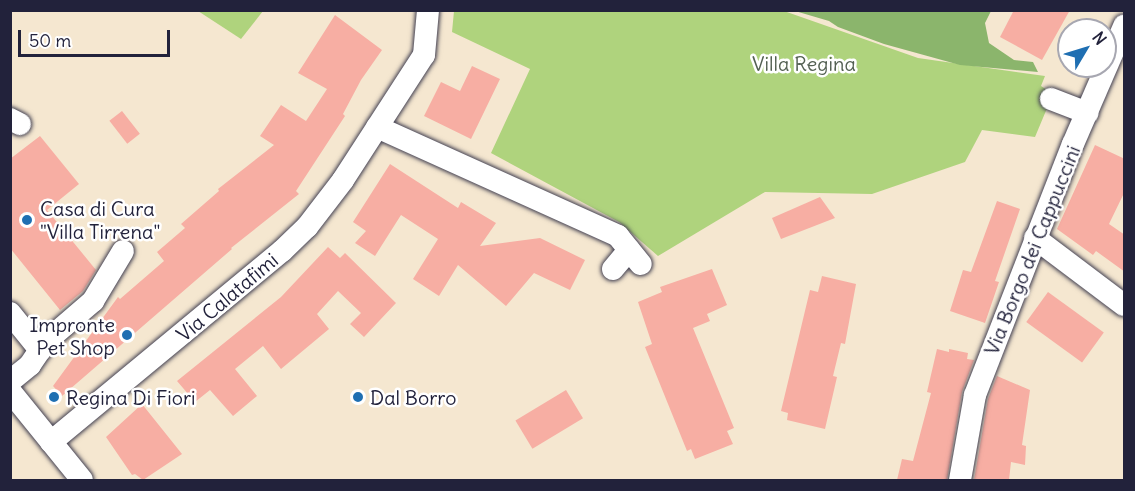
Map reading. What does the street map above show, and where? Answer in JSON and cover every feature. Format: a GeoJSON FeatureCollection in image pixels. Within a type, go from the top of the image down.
{"type":"FeatureCollection","features":[{"type":"Feature","properties":{"kind":"street","name":"Via Calatafimi"},"geometry":{"type":"LineString","coordinates":[[51,442],[294,240],[327,201],[424,56],[428,10]]}},
{"type":"Feature","properties":{"kind":"street","name":"Via Borgo dei Cappuccini"},"geometry":{"type":"LineString","coordinates":[[960,480],[975,395],[1035,238],[1125,26]]}},
{"type":"Feature","properties":{"kind":"street"},"geometry":{"type":"LineString","coordinates":[[1051,99],[1087,113]]}},
{"type":"Feature","properties":{"kind":"street"},"geometry":{"type":"LineString","coordinates":[[377,128],[618,236],[635,257],[614,269]]}},
{"type":"Feature","properties":{"kind":"street"},"geometry":{"type":"LineString","coordinates":[[1035,238],[1125,305]]}},
{"type":"Feature","properties":{"kind":"street"},"geometry":{"type":"LineString","coordinates":[[10,381],[30,365],[50,338],[93,302],[123,251]]}},
{"type":"Feature","properties":{"kind":"street"},"geometry":{"type":"LineString","coordinates":[[10,313],[40,350]]}},
{"type":"Feature","properties":{"kind":"street"},"geometry":{"type":"LineString","coordinates":[[10,391],[82,480]]}},
{"type":"Feature","properties":{"kind":"green space"},"geometry":{"type":"Polygon","coordinates":[[[198,11],[263,11],[241,39],[198,11]]]}},
{"type":"Feature","properties":{"kind":"green space","name":"Villa Regina"},"geometry":{"type":"Polygon","coordinates":[[[454,11],[784,11],[918,58],[1045,76],[1041,86],[1053,94],[1035,137],[982,130],[965,162],[872,194],[765,192],[658,256],[619,222],[491,153],[530,69],[452,32],[454,11]]]}},
{"type":"Feature","properties":{"kind":"green space"},"geometry":{"type":"Polygon","coordinates":[[[795,11],[991,11],[985,23],[989,43],[1014,60],[1033,62],[1038,72],[960,65],[884,44],[838,27],[829,21],[795,11]]]}},
{"type":"Feature","properties":{"kind":"building"},"geometry":{"type":"Polygon","coordinates":[[[1014,10],[1070,10],[1066,18],[1057,18],[1057,33],[1042,60],[1000,37],[1014,10]]]}},
{"type":"Feature","properties":{"kind":"building"},"geometry":{"type":"Polygon","coordinates":[[[335,15],[382,50],[361,80],[343,114],[345,116],[296,191],[299,194],[231,248],[62,396],[53,386],[118,297],[120,299],[164,261],[157,252],[185,228],[181,224],[219,191],[218,189],[274,145],[260,136],[281,105],[306,121],[327,89],[298,73],[335,15]]]}},
{"type":"Feature","properties":{"kind":"building"},"geometry":{"type":"Polygon","coordinates":[[[472,66],[500,79],[471,139],[424,116],[441,82],[460,91],[472,66]]]}},
{"type":"Feature","properties":{"kind":"building"},"geometry":{"type":"Polygon","coordinates":[[[122,111],[140,134],[127,144],[109,121],[122,111]]]}},
{"type":"Feature","properties":{"kind":"building","name":"Casa di Cura \"Villa Tirrena\""},"geometry":{"type":"Polygon","coordinates":[[[40,136],[79,184],[47,210],[96,270],[83,291],[60,310],[10,248],[10,159],[40,136]]]}},
{"type":"Feature","properties":{"kind":"building"},"geometry":{"type":"Polygon","coordinates":[[[1095,145],[1125,159],[1125,191],[1109,224],[1125,235],[1125,272],[1096,251],[1093,255],[1057,229],[1095,145]]]}},
{"type":"Feature","properties":{"kind":"building"},"geometry":{"type":"Polygon","coordinates":[[[390,164],[458,208],[461,202],[496,223],[480,246],[540,238],[585,260],[570,290],[534,273],[506,306],[458,265],[439,296],[413,279],[438,239],[401,215],[375,256],[355,243],[366,231],[353,222],[390,164]]]}},
{"type":"Feature","properties":{"kind":"building"},"geometry":{"type":"Polygon","coordinates":[[[820,197],[835,218],[781,239],[772,218],[820,197]]]}},
{"type":"Feature","properties":{"kind":"building"},"geometry":{"type":"Polygon","coordinates":[[[997,201],[1020,209],[995,281],[999,282],[985,323],[950,311],[963,270],[971,272],[997,201]]]}},
{"type":"Feature","properties":{"kind":"building"},"geometry":{"type":"Polygon","coordinates":[[[328,247],[340,258],[345,253],[396,303],[364,337],[350,324],[361,313],[338,291],[317,314],[329,329],[281,369],[263,346],[235,369],[257,396],[233,416],[210,390],[195,402],[177,381],[281,297],[328,247]]]}},
{"type":"Feature","properties":{"kind":"building"},"geometry":{"type":"Polygon","coordinates":[[[712,269],[727,305],[707,314],[710,321],[693,328],[734,428],[727,431],[733,444],[695,459],[691,449],[687,451],[645,347],[652,344],[638,302],[662,292],[660,287],[712,269]]]}},
{"type":"Feature","properties":{"kind":"building"},"geometry":{"type":"Polygon","coordinates":[[[822,276],[856,284],[845,344],[841,343],[833,376],[837,377],[825,429],[787,420],[788,413],[781,411],[810,290],[818,292],[822,276]]]}},
{"type":"Feature","properties":{"kind":"building"},"geometry":{"type":"Polygon","coordinates":[[[1048,292],[1104,333],[1082,362],[1026,322],[1048,292]]]}},
{"type":"Feature","properties":{"kind":"building"},"geometry":{"type":"Polygon","coordinates":[[[937,349],[968,353],[967,359],[974,360],[962,392],[947,480],[897,480],[902,459],[913,461],[931,393],[927,392],[937,349]]]}},
{"type":"Feature","properties":{"kind":"building"},"geometry":{"type":"Polygon","coordinates":[[[997,376],[1030,390],[1022,445],[1026,446],[1025,465],[1011,462],[1009,480],[974,480],[988,399],[997,376]]]}},
{"type":"Feature","properties":{"kind":"building"},"geometry":{"type":"Polygon","coordinates":[[[566,390],[583,418],[532,449],[515,420],[566,390]]]}},
{"type":"Feature","properties":{"kind":"building"},"geometry":{"type":"Polygon","coordinates":[[[142,404],[182,454],[143,480],[135,474],[132,475],[106,437],[142,404]]]}},
{"type":"Feature","properties":{"kind":"place","name":"Casa di Cura \"Villa Tirrena\""},"geometry":{"type":"Point","coordinates":[27,220]}},
{"type":"Feature","properties":{"kind":"place","name":"Impronte Pet Shop"},"geometry":{"type":"Point","coordinates":[127,335]}},
{"type":"Feature","properties":{"kind":"place","name":"Regina Di Fiori"},"geometry":{"type":"Point","coordinates":[54,397]}},
{"type":"Feature","properties":{"kind":"place","name":"Dal Borro"},"geometry":{"type":"Point","coordinates":[358,397]}}]}
